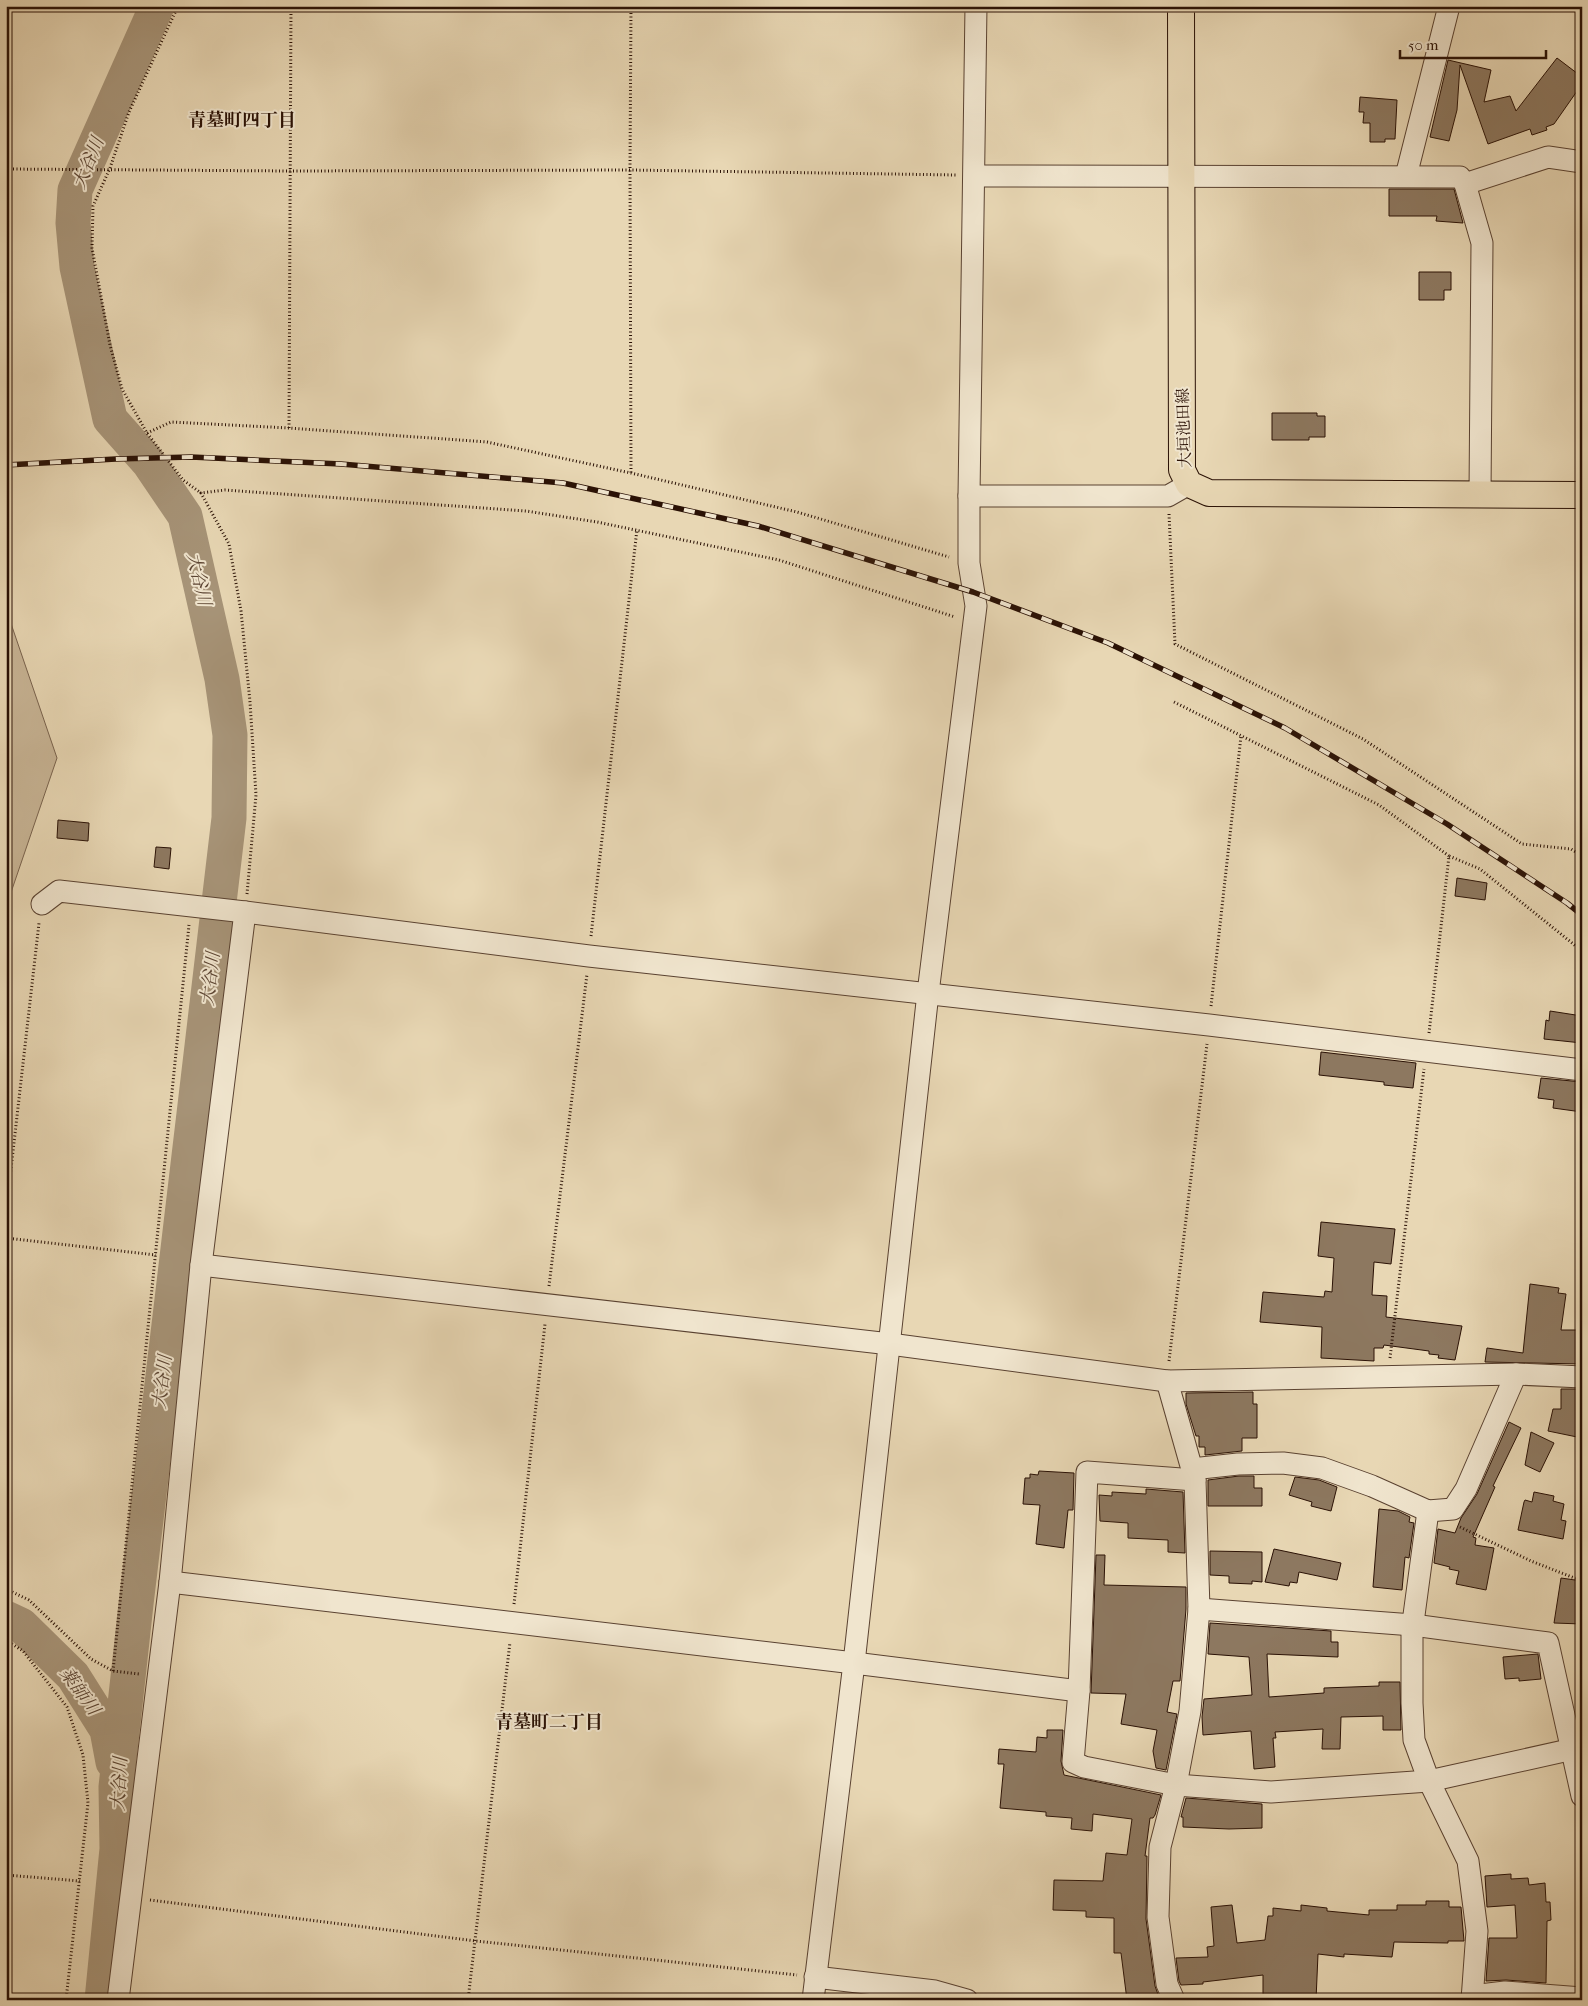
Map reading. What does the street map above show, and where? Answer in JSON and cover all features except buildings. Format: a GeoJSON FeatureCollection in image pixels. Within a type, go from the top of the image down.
{"type":"FeatureCollection","features":[{"type":"Feature","properties":{"kind":"main road","name":"大垣池田線"},"geometry":{"type":"LineString","coordinates":[[1182,6],[1182,470],[1178,490],[1209,493],[1582,495]]}},
{"type":"Feature","properties":{"kind":"street"},"geometry":{"type":"LineString","coordinates":[[813,2000],[854,1662],[928,993],[972,625],[976,606],[969,563],[969,496],[976,6]]}},
{"type":"Feature","properties":{"kind":"street"},"geometry":{"type":"LineString","coordinates":[[1406,176],[1449,6]]}},
{"type":"Feature","properties":{"kind":"street"},"geometry":{"type":"LineString","coordinates":[[1465,184],[1548,157],[1582,162]]}},
{"type":"Feature","properties":{"kind":"street"},"geometry":{"type":"LineString","coordinates":[[975,176],[1460,177],[1465,184],[1482,243],[1480,494]]}},
{"type":"Feature","properties":{"kind":"street"},"geometry":{"type":"LineString","coordinates":[[969,496],[1178,490]]}},
{"type":"Feature","properties":{"kind":"street"},"geometry":{"type":"LineString","coordinates":[[42,904],[58,891],[589,956],[1209,1025],[1582,1070]]}},
{"type":"Feature","properties":{"kind":"street"},"geometry":{"type":"LineString","coordinates":[[118,2000],[132,1898],[153,1675],[170,1582],[201,1265],[241,912]]}},
{"type":"Feature","properties":{"kind":"street"},"geometry":{"type":"LineString","coordinates":[[201,1265],[890,1344],[1167,1381],[1516,1374],[1582,1376]]}},
{"type":"Feature","properties":{"kind":"street"},"geometry":{"type":"LineString","coordinates":[[1516,1374],[1466,1488],[1453,1509],[1428,1512],[1372,1486],[1322,1468],[1283,1463],[1238,1464],[1194,1474],[1087,1472],[1079,1691],[1073,1762],[1084,1767],[1176,1785],[1271,1792],[1429,1781],[1577,1748]]}},
{"type":"Feature","properties":{"kind":"street"},"geometry":{"type":"LineString","coordinates":[[1167,1381],[1194,1474],[1199,1609],[1190,1711],[1176,1785],[1160,1847],[1158,1918],[1167,1984],[1174,2000]]}},
{"type":"Feature","properties":{"kind":"street"},"geometry":{"type":"LineString","coordinates":[[1428,1512],[1413,1625],[1412,1704],[1414,1740],[1429,1781],[1468,1860],[1478,1931],[1472,1998],[1505,1992],[1582,1998]]}},
{"type":"Feature","properties":{"kind":"street"},"geometry":{"type":"LineString","coordinates":[[170,1582],[854,1662],[1079,1691]]}},
{"type":"Feature","properties":{"kind":"street"},"geometry":{"type":"LineString","coordinates":[[1199,1609],[1413,1625],[1548,1643],[1577,1748],[1582,1796]]}},
{"type":"Feature","properties":{"kind":"street"},"geometry":{"type":"LineString","coordinates":[[816,1977],[935,1991],[966,2000]]}},
{"type":"Feature","properties":{"kind":"path"},"geometry":{"type":"LineString","coordinates":[[178,6],[130,112],[110,168],[93,206],[92,248],[110,346],[122,389],[147,434],[183,480],[201,493],[229,544],[240,611],[247,675],[256,795],[241,912]]}},
{"type":"Feature","properties":{"kind":"path"},"geometry":{"type":"LineString","coordinates":[[289,428],[291,6]]}},
{"type":"Feature","properties":{"kind":"path"},"geometry":{"type":"LineString","coordinates":[[631,6],[632,473]]}},
{"type":"Feature","properties":{"kind":"path"},"geometry":{"type":"LineString","coordinates":[[6,168],[290,171],[630,170],[975,176]]}},
{"type":"Feature","properties":{"kind":"path"},"geometry":{"type":"LineString","coordinates":[[147,434],[171,422],[487,442],[632,473],[797,512],[969,563]]}},
{"type":"Feature","properties":{"kind":"path"},"geometry":{"type":"LineString","coordinates":[[201,493],[224,490],[526,511],[637,529],[779,560],[944,612],[972,625]]}},
{"type":"Feature","properties":{"kind":"path"},"geometry":{"type":"LineString","coordinates":[[1178,490],[1175,644],[1363,739],[1522,844],[1571,849],[1582,856]]}},
{"type":"Feature","properties":{"kind":"path"},"geometry":{"type":"LineString","coordinates":[[468,2000],[637,529]]}},
{"type":"Feature","properties":{"kind":"path"},"geometry":{"type":"LineString","coordinates":[[1174,702],[1379,805],[1449,856]]}},
{"type":"Feature","properties":{"kind":"path"},"geometry":{"type":"LineString","coordinates":[[1167,1381],[1241,736]]}},
{"type":"Feature","properties":{"kind":"path"},"geometry":{"type":"LineString","coordinates":[[6,1213],[42,904]]}},
{"type":"Feature","properties":{"kind":"path"},"geometry":{"type":"LineString","coordinates":[[113,1671],[156,1255],[196,908]]}},
{"type":"Feature","properties":{"kind":"path"},"geometry":{"type":"LineString","coordinates":[[6,1238],[156,1255]]}},
{"type":"Feature","properties":{"kind":"path"},"geometry":{"type":"LineString","coordinates":[[1428,1512],[1531,1561],[1582,1581]]}},
{"type":"Feature","properties":{"kind":"path"},"geometry":{"type":"LineString","coordinates":[[6,1589],[29,1600],[92,1659],[113,1671],[153,1675]]}},
{"type":"Feature","properties":{"kind":"path"},"geometry":{"type":"LineString","coordinates":[[6,1640],[24,1651],[67,1707],[83,1755],[88,1803],[66,2000]]}},
{"type":"Feature","properties":{"kind":"path"},"geometry":{"type":"LineString","coordinates":[[6,1875],[80,1881]]}},
{"type":"Feature","properties":{"kind":"path"},"geometry":{"type":"LineString","coordinates":[[132,1898],[476,1941],[816,1977]]}},
{"type":"Feature","properties":{"kind":"shaded area"},"geometry":{"type":"Polygon","coordinates":[[[6,609],[57,758],[6,907],[6,609]]]}},
{"type":"Feature","properties":{"kind":"waterway","name":"大谷川"},"geometry":{"type":"LineString","coordinates":[[102,2000],[117,1849],[116,1787],[229,818],[230,735],[222,679],[185,516],[149,463],[110,419],[77,267],[73,223],[75,190],[157,6]]}},
{"type":"Feature","properties":{"kind":"waterway","name":"薬師川"},"geometry":{"type":"LineString","coordinates":[[6,1618],[21,1625],[73,1676],[107,1730],[113,1762]]}},
{"type":"Feature","properties":{"kind":"railway"},"geometry":{"type":"LineString","coordinates":[[6,465],[191,457],[341,464],[563,483],[758,526],[973,592],[1108,643],[1285,728],[1447,824],[1567,903],[1582,915]]}},
{"type":"Feature","properties":{"kind":"district","name":"青墓町四丁目"},"geometry":{"type":"Point","coordinates":[242,120]}},
{"type":"Feature","properties":{"kind":"district","name":"青墓町二丁目"},"geometry":{"type":"Point","coordinates":[549,1722]}}]}
